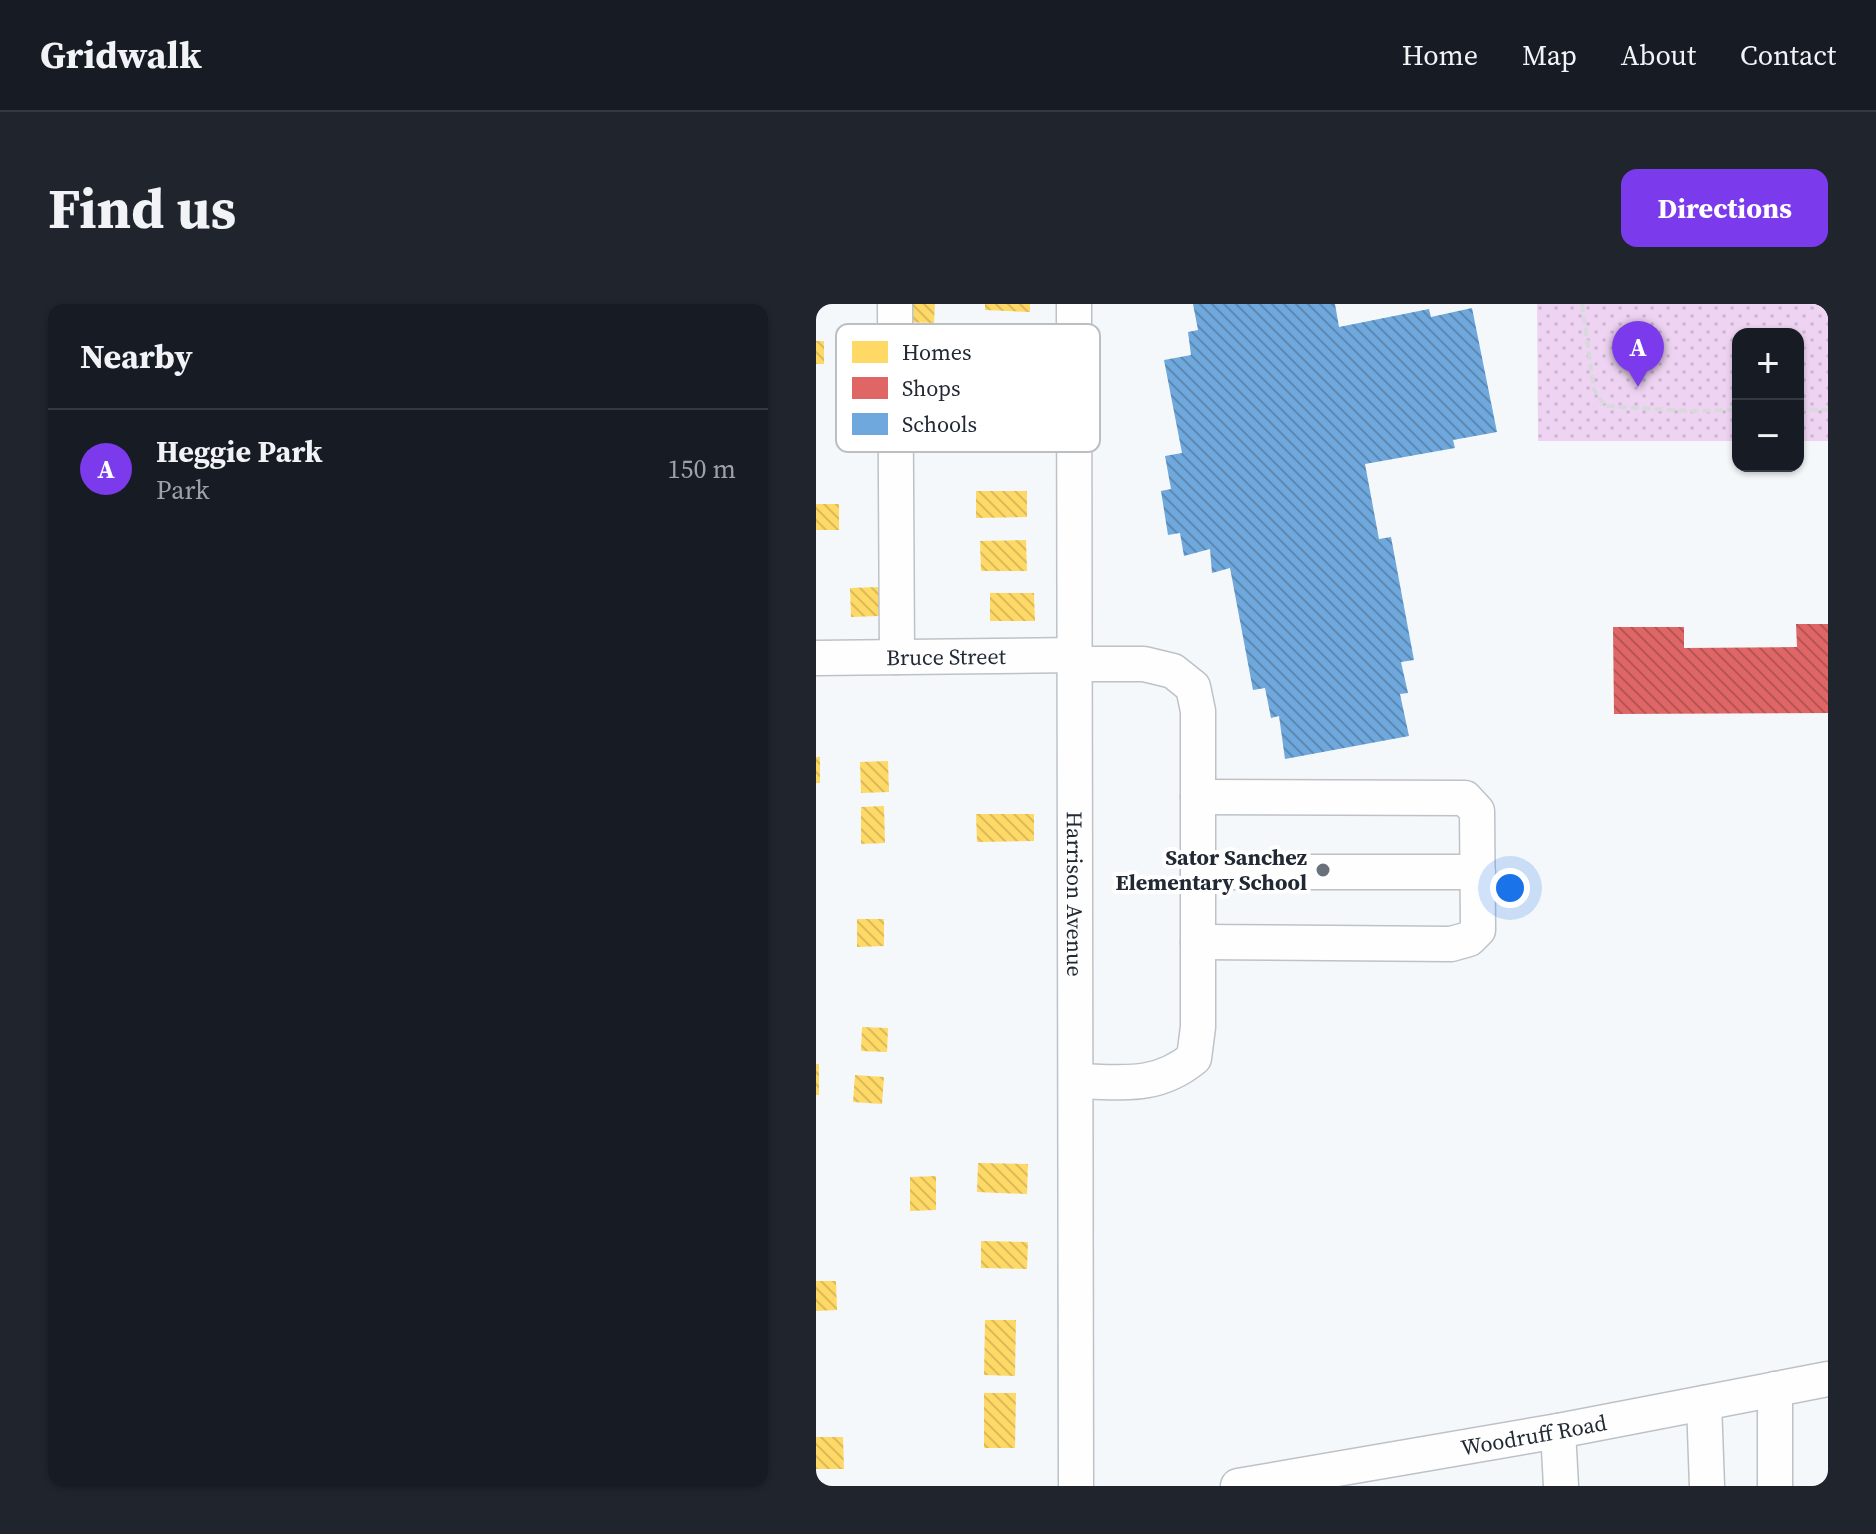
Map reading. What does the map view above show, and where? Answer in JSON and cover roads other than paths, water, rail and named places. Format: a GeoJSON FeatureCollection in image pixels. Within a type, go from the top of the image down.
{"type":"FeatureCollection","features":[{"type":"Feature","properties":{"kind":"street"},"geometry":{"type":"LineString","coordinates":[[895,304],[895,324]]}},
{"type":"Feature","properties":{"kind":"street","name":"Harrison Avenue"},"geometry":{"type":"LineString","coordinates":[[1074,304],[1074,324]]}},
{"type":"Feature","properties":{"kind":"street"},"geometry":{"type":"LineString","coordinates":[[896,452],[897,657]]}},
{"type":"Feature","properties":{"kind":"street","name":"Harrison Avenue"},"geometry":{"type":"LineString","coordinates":[[1075,452],[1076,1486]]}},
{"type":"Feature","properties":{"kind":"street","name":"Bruce Street"},"geometry":{"type":"LineString","coordinates":[[816,658],[1076,660],[1144,664],[1173,671],[1193,687],[1198,711],[1198,797]]}},
{"type":"Feature","properties":{"kind":"street"},"geometry":{"type":"LineString","coordinates":[[1076,1081],[1148,1082],[1175,1074],[1194,1058],[1198,1027],[1198,942],[1198,797],[1465,798],[1477,811],[1478,930],[1469,939],[1451,944],[1198,942]]}},
{"type":"Feature","properties":{"kind":"street"},"geometry":{"type":"LineString","coordinates":[[1198,872],[1478,872]]}},
{"type":"Feature","properties":{"kind":"street","name":"Woodruff Road"},"geometry":{"type":"LineString","coordinates":[[1238,1486],[1558,1431],[1828,1379]]}},
{"type":"Feature","properties":{"kind":"street"},"geometry":{"type":"LineString","coordinates":[[1775,1389],[1775,1486]]}},
{"type":"Feature","properties":{"kind":"street"},"geometry":{"type":"LineString","coordinates":[[1704,1403],[1707,1486]]}},
{"type":"Feature","properties":{"kind":"street"},"geometry":{"type":"LineString","coordinates":[[1558,1431],[1561,1486]]}},
{"type":"Feature","properties":{"kind":"place","name":"Heggie Park"},"geometry":{"type":"Point","coordinates":[1638,387]}},
{"type":"Feature","properties":{"kind":"place","name":"Sator Sanchez Elementary School"},"geometry":{"type":"Point","coordinates":[1323,870]}}]}
